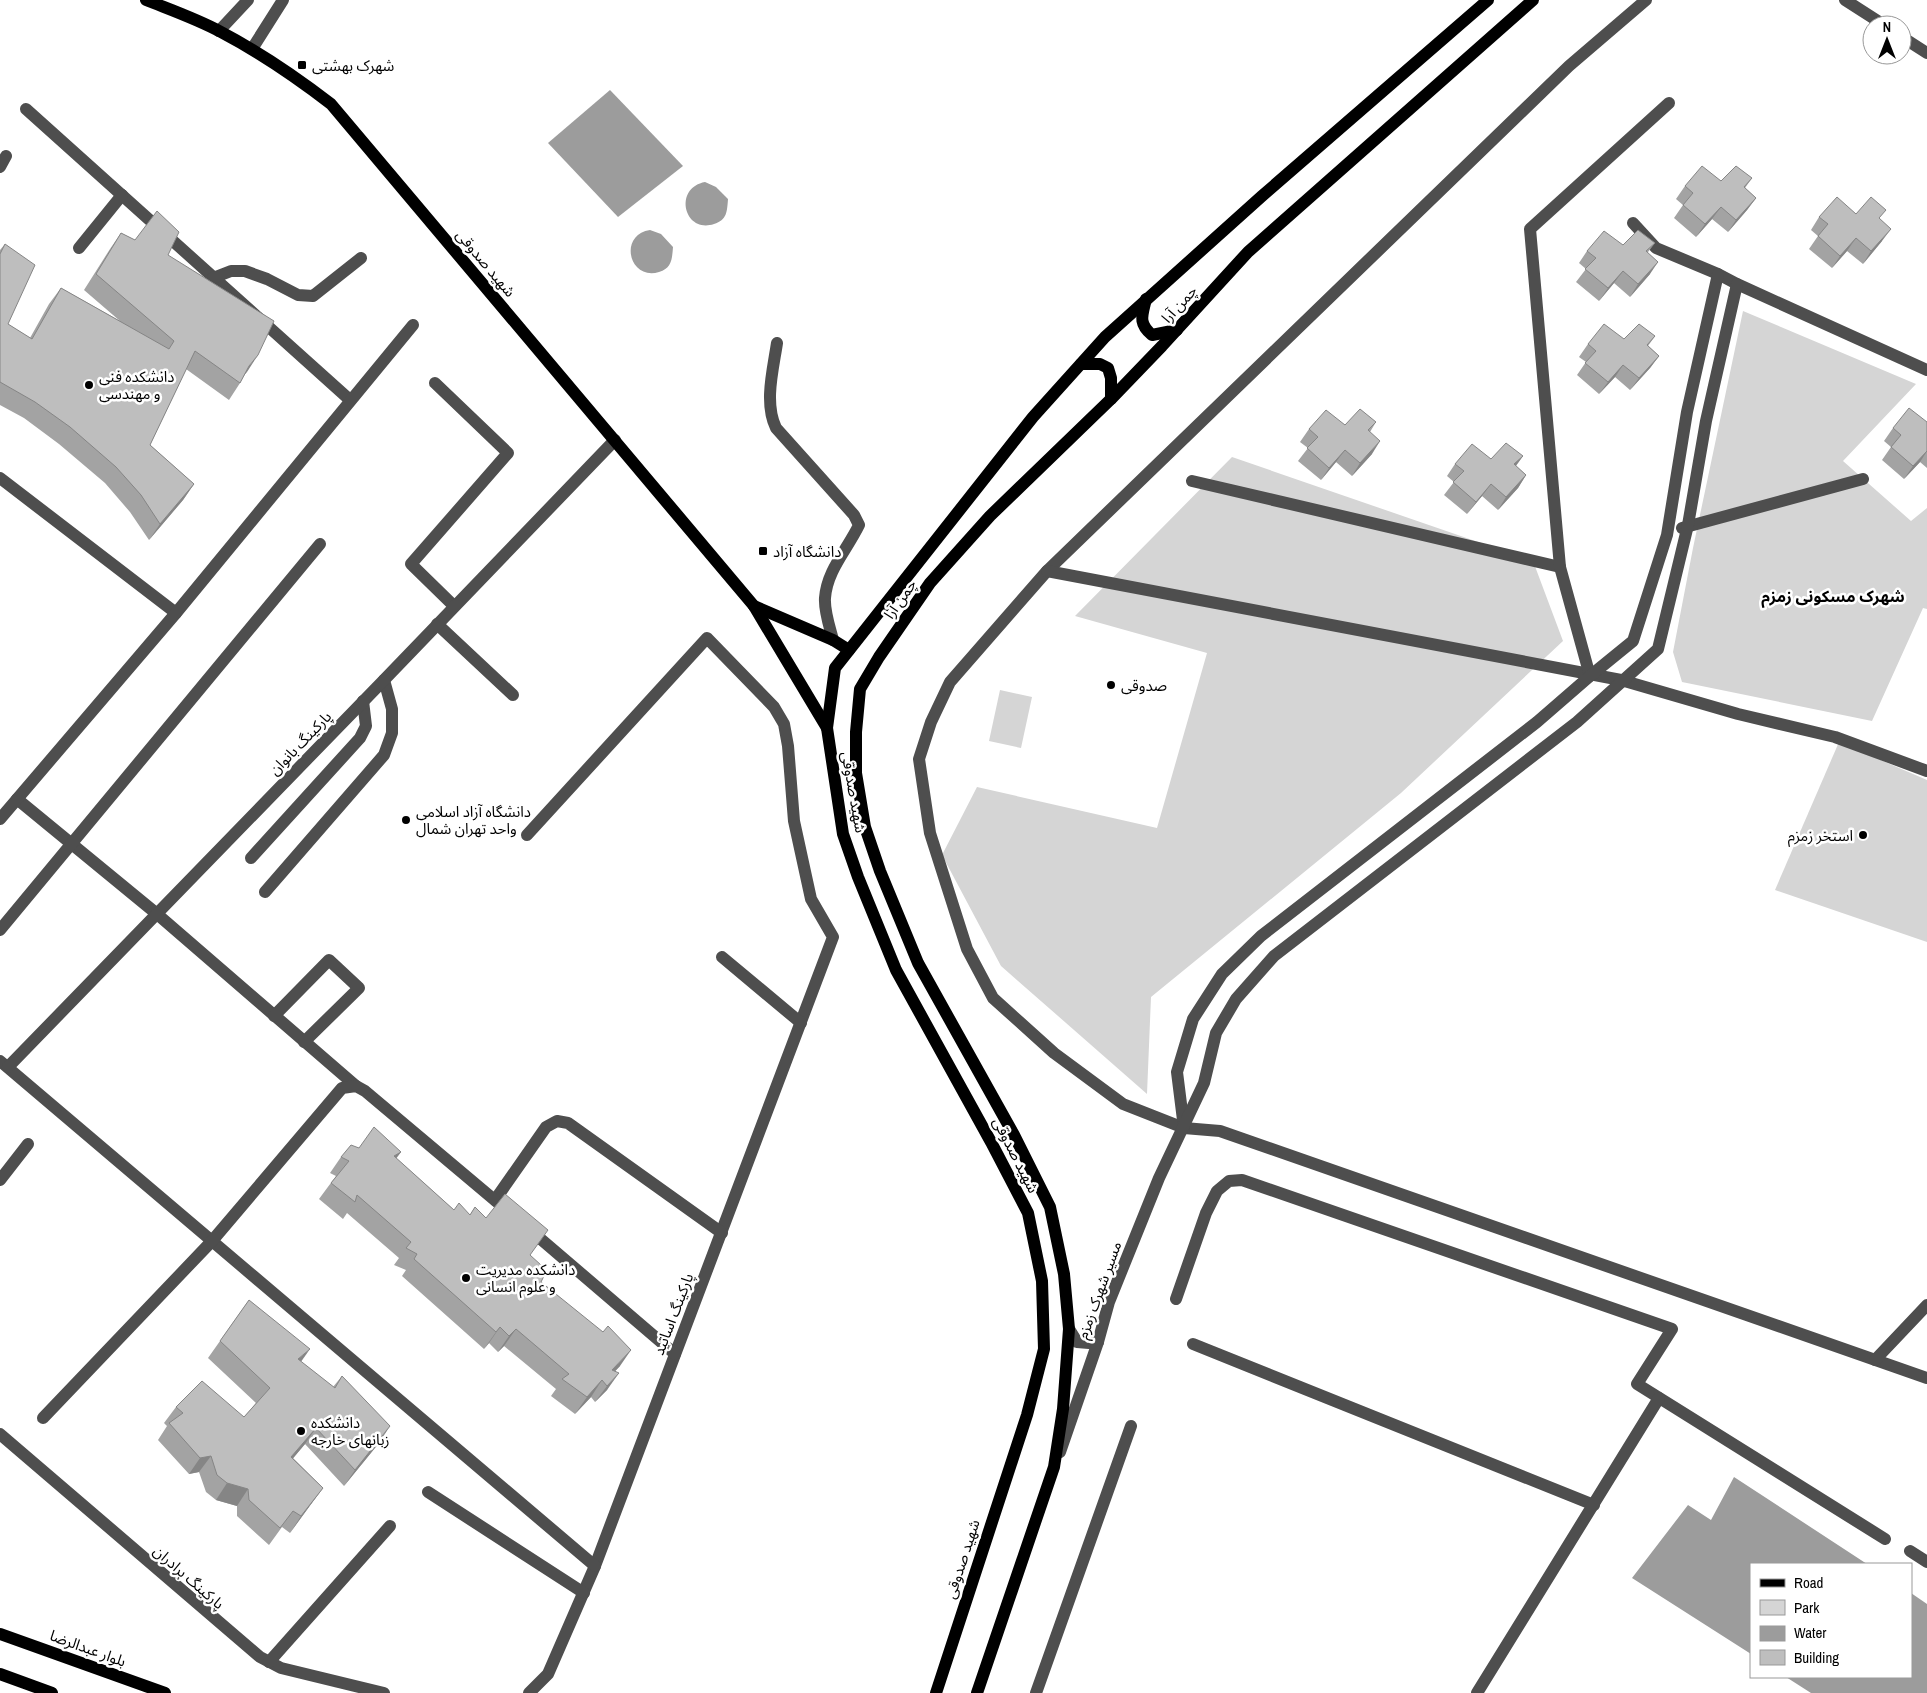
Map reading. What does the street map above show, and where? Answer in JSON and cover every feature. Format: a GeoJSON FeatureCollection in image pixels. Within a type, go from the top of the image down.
{"type":"FeatureCollection","features":[{"type":"Feature","properties":{"kind":"main road","name":"شهید صدوقی"},"geometry":{"type":"LineString","coordinates":[[146,0],[220,31],[301,81],[331,104],[754,606],[827,728]]}},
{"type":"Feature","properties":{"kind":"main road","name":"چمن آرا"},"geometry":{"type":"LineString","coordinates":[[849,650],[1033,417],[1105,337],[1262,196],[1488,0]]}},
{"type":"Feature","properties":{"kind":"main road","name":"چمن آرا"},"geometry":{"type":"LineString","coordinates":[[878,657],[930,583],[990,516],[1111,399],[1178,330],[1248,252],[1533,0]]}},
{"type":"Feature","properties":{"kind":"main road"},"geometry":{"type":"LineString","coordinates":[[1146,300],[1142,318],[1144,328],[1152,335],[1178,330]]}},
{"type":"Feature","properties":{"kind":"main road"},"geometry":{"type":"LineString","coordinates":[[1081,364],[1100,364],[1108,368],[1111,378],[1111,399]]}},
{"type":"Feature","properties":{"kind":"main road"},"geometry":{"type":"LineString","coordinates":[[754,606],[833,640],[849,650]]}},
{"type":"Feature","properties":{"kind":"main road","name":"شهید صدوقی"},"geometry":{"type":"LineString","coordinates":[[849,650],[835,668],[827,728],[843,834],[858,877],[896,970],[992,1142],[1028,1213],[1042,1280],[1044,1350],[1042,1359],[1027,1415],[936,1693]]}},
{"type":"Feature","properties":{"kind":"main road","name":"شهید صدوقی"},"geometry":{"type":"LineString","coordinates":[[878,657],[860,689],[856,732],[856,773],[865,827],[880,871],[918,963],[1014,1135],[1050,1207],[1064,1274],[1069,1329],[1063,1409],[1054,1467],[978,1693]]}},
{"type":"Feature","properties":{"kind":"main road","name":"بلوار عبدالرضا"},"geometry":{"type":"LineString","coordinates":[[0,1634],[165,1693]]}},
{"type":"Feature","properties":{"kind":"main road"},"geometry":{"type":"LineString","coordinates":[[0,1674],[52,1693]]}},
{"type":"Feature","properties":{"kind":"street"},"geometry":{"type":"LineString","coordinates":[[220,31],[248,0]]}},
{"type":"Feature","properties":{"kind":"street"},"geometry":{"type":"LineString","coordinates":[[252,50],[283,0]]}},
{"type":"Feature","properties":{"kind":"street"},"geometry":{"type":"LineString","coordinates":[[1646,0],[1569,66],[1047,571],[950,682],[931,722],[920,759],[930,833],[967,949],[992,998],[1054,1053],[1123,1104],[1184,1128],[1220,1131],[1927,1378]]}},
{"type":"Feature","properties":{"kind":"street"},"geometry":{"type":"LineString","coordinates":[[1845,0],[1868,15]]}},
{"type":"Feature","properties":{"kind":"street"},"geometry":{"type":"LineString","coordinates":[[1912,43],[1927,53]]}},
{"type":"Feature","properties":{"kind":"street"},"geometry":{"type":"LineString","coordinates":[[1590,676],[1560,567],[1530,229],[1670,102]]}},
{"type":"Feature","properties":{"kind":"street"},"geometry":{"type":"LineString","coordinates":[[26,109],[350,400]]}},
{"type":"Feature","properties":{"kind":"street"},"geometry":{"type":"LineString","coordinates":[[78,248],[122,195]]}},
{"type":"Feature","properties":{"kind":"street"},"geometry":{"type":"LineString","coordinates":[[1633,223],[1656,248],[1718,274],[1927,370]]}},
{"type":"Feature","properties":{"kind":"street"},"geometry":{"type":"LineString","coordinates":[[213,278],[231,271],[245,271],[267,279],[298,295],[313,296],[361,258]]}},
{"type":"Feature","properties":{"kind":"street"},"geometry":{"type":"LineString","coordinates":[[1184,1128],[1177,1072],[1193,1019],[1222,974],[1260,936],[1537,722],[1634,641],[1667,535],[1687,412],[1718,274]]}},
{"type":"Feature","properties":{"kind":"street","name":"مسیر شهرک زمزم"},"geometry":{"type":"LineString","coordinates":[[1054,1467],[1098,1342],[1109,1302],[1152,1195],[1204,1083],[1216,1033],[1236,999],[1274,956],[1577,722],[1621,680],[1658,649],[1688,525],[1706,421],[1737,284]]}},
{"type":"Feature","properties":{"kind":"street"},"geometry":{"type":"LineString","coordinates":[[0,820],[176,613],[413,325]]}},
{"type":"Feature","properties":{"kind":"street"},"geometry":{"type":"LineString","coordinates":[[777,343],[771,379],[772,419],[776,428],[854,515],[859,525],[829,576],[824,600],[833,640]]}},
{"type":"Feature","properties":{"kind":"street"},"geometry":{"type":"LineString","coordinates":[[435,383],[508,453],[411,564],[454,606]]}},
{"type":"Feature","properties":{"kind":"street"},"geometry":{"type":"LineString","coordinates":[[1687,412],[1706,421]]}},
{"type":"Feature","properties":{"kind":"street","name":"پارکینگ بانوان"},"geometry":{"type":"LineString","coordinates":[[4,1064],[156,914],[615,440]]}},
{"type":"Feature","properties":{"kind":"street"},"geometry":{"type":"LineString","coordinates":[[0,478],[176,613]]}},
{"type":"Feature","properties":{"kind":"street"},"geometry":{"type":"LineString","coordinates":[[1667,535],[1688,525],[1863,479]]}},
{"type":"Feature","properties":{"kind":"street"},"geometry":{"type":"LineString","coordinates":[[1192,481],[1560,567]]}},
{"type":"Feature","properties":{"kind":"street"},"geometry":{"type":"LineString","coordinates":[[0,930],[320,544]]}},
{"type":"Feature","properties":{"kind":"street"},"geometry":{"type":"LineString","coordinates":[[1047,571],[1590,676],[1621,680],[1738,714],[1835,737],[1927,771]]}},
{"type":"Feature","properties":{"kind":"street"},"geometry":{"type":"LineString","coordinates":[[437,624],[513,695]]}},
{"type":"Feature","properties":{"kind":"street","name":"پارکینگ اساتید"},"geometry":{"type":"LineString","coordinates":[[527,836],[707,638],[774,707],[784,724],[788,746],[794,821],[802,860],[811,899],[833,937],[595,1566],[548,1674],[529,1693]]}},
{"type":"Feature","properties":{"kind":"street"},"geometry":{"type":"LineString","coordinates":[[265,892],[384,755],[392,732],[392,709],[384,680]]}},
{"type":"Feature","properties":{"kind":"street"},"geometry":{"type":"LineString","coordinates":[[251,858],[360,738],[366,726],[363,701]]}},
{"type":"Feature","properties":{"kind":"street"},"geometry":{"type":"LineString","coordinates":[[17,799],[156,914],[304,1042],[495,1200],[675,1354]]}},
{"type":"Feature","properties":{"kind":"street"},"geometry":{"type":"LineString","coordinates":[[722,957],[801,1023]]}},
{"type":"Feature","properties":{"kind":"street"},"geometry":{"type":"LineString","coordinates":[[274,1016],[329,960],[358,988],[304,1042]]}},
{"type":"Feature","properties":{"kind":"street"},"geometry":{"type":"LineString","coordinates":[[4,1064],[595,1566]]}},
{"type":"Feature","properties":{"kind":"street"},"geometry":{"type":"LineString","coordinates":[[43,1418],[212,1240],[342,1088],[356,1086]]}},
{"type":"Feature","properties":{"kind":"street"},"geometry":{"type":"LineString","coordinates":[[495,1200],[546,1127],[557,1121],[568,1123],[722,1233]]}},
{"type":"Feature","properties":{"kind":"street"},"geometry":{"type":"LineString","coordinates":[[0,1180],[28,1144]]}},
{"type":"Feature","properties":{"kind":"street"},"geometry":{"type":"LineString","coordinates":[[1176,1299],[1206,1213],[1217,1191],[1229,1181],[1242,1180],[1672,1328],[1637,1384],[1885,1539]]}},
{"type":"Feature","properties":{"kind":"street"},"geometry":{"type":"LineString","coordinates":[[1875,1360],[1927,1305]]}},
{"type":"Feature","properties":{"kind":"street"},"geometry":{"type":"LineString","coordinates":[[1069,1329],[1077,1342],[1089,1344],[1098,1342]]}},
{"type":"Feature","properties":{"kind":"street"},"geometry":{"type":"LineString","coordinates":[[1193,1344],[1594,1504]]}},
{"type":"Feature","properties":{"kind":"street"},"geometry":{"type":"LineString","coordinates":[[1477,1693],[1659,1398]]}},
{"type":"Feature","properties":{"kind":"street"},"geometry":{"type":"LineString","coordinates":[[1036,1693],[1131,1426]]}},
{"type":"Feature","properties":{"kind":"street","name":"پارکینگ برادران"},"geometry":{"type":"LineString","coordinates":[[0,1434],[243,1644],[269,1662],[281,1668],[384,1693]]}},
{"type":"Feature","properties":{"kind":"street"},"geometry":{"type":"LineString","coordinates":[[428,1492],[584,1592]]}},
{"type":"Feature","properties":{"kind":"street"},"geometry":{"type":"LineString","coordinates":[[269,1662],[390,1526]]}},
{"type":"Feature","properties":{"kind":"street"},"geometry":{"type":"LineString","coordinates":[[1910,1551],[1927,1562]]}},
{"type":"Feature","properties":{"kind":"green space"},"geometry":{"type":"Polygon","coordinates":[[[1743,311],[1916,384],[1843,461],[1911,521],[1927,508],[1927,609],[1923,608],[1872,721],[1682,682],[1673,652],[1743,311]]]}},
{"type":"Feature","properties":{"kind":"green space"},"geometry":{"type":"Polygon","coordinates":[[[1232,457],[1533,561],[1563,641],[1401,793],[1151,997],[1147,1094],[1001,966],[942,855],[977,787],[1157,828],[1207,653],[1075,616],[1232,457]]]}},
{"type":"Feature","properties":{"kind":"green space"},"geometry":{"type":"Polygon","coordinates":[[[1000,690],[1032,697],[1021,748],[989,741],[1000,690]]]}},
{"type":"Feature","properties":{"kind":"green space","name":"استخر زمزم"},"geometry":{"type":"Polygon","coordinates":[[[1839,742],[1927,780],[1927,942],[1775,890],[1839,742]]]}},
{"type":"Feature","properties":{"kind":"water"},"geometry":{"type":"Polygon","coordinates":[[[610,90],[683,166],[618,217],[548,143],[610,90]]]}},
{"type":"Feature","properties":{"kind":"water"},"geometry":{"type":"Polygon","coordinates":[[[705,182],[716,187],[728,199],[727,212],[724,218],[714,224],[704,225],[695,222],[690,217],[686,209],[686,201],[689,192],[695,186],[705,182]]]}},
{"type":"Feature","properties":{"kind":"water"},"geometry":{"type":"Polygon","coordinates":[[[650,230],[661,234],[673,247],[672,259],[667,268],[659,272],[649,273],[640,270],[635,264],[631,256],[631,248],[634,240],[640,234],[650,230]]]}},
{"type":"Feature","properties":{"kind":"water"},"geometry":{"type":"Polygon","coordinates":[[[1734,1477],[1865,1563],[1750,1563],[1750,1653],[1632,1578],[1688,1505],[1711,1520],[1734,1477]]]}},
{"type":"Feature","properties":{"kind":"water"},"geometry":{"type":"Polygon","coordinates":[[[1912,1594],[1927,1604],[1927,1693],[1811,1693],[1788,1678],[1912,1678],[1912,1594]]]}},
{"type":"Feature","properties":{"kind":"building"},"geometry":{"type":"Polygon","coordinates":[[[1702,166],[1721,181],[1736,166],[1752,178],[1744,187],[1756,198],[1736,220],[1721,207],[1705,224],[1683,205],[1693,193],[1685,186],[1702,166]]]}},
{"type":"Feature","properties":{"kind":"building"},"geometry":{"type":"Polygon","coordinates":[[[1837,197],[1856,214],[1871,197],[1886,210],[1879,218],[1891,229],[1871,251],[1856,238],[1840,256],[1818,236],[1828,224],[1819,217],[1837,197]]]}},
{"type":"Feature","properties":{"kind":"building","name":"دانشکده فنی و مهندسی"},"geometry":{"type":"Polygon","coordinates":[[[157,211],[179,232],[168,255],[274,321],[258,355],[249,366],[240,383],[195,351],[150,445],[194,484],[160,524],[141,495],[116,467],[70,427],[35,402],[0,382],[0,254],[5,244],[35,265],[8,324],[32,339],[61,288],[169,349],[174,341],[96,274],[121,233],[135,240],[157,211]]]}},
{"type":"Feature","properties":{"kind":"building"},"geometry":{"type":"Polygon","coordinates":[[[1638,230],[1655,243],[1646,251],[1658,262],[1638,284],[1623,271],[1608,288],[1585,269],[1596,258],[1587,251],[1604,231],[1623,245],[1638,230]]]}},
{"type":"Feature","properties":{"kind":"building"},"geometry":{"type":"Polygon","coordinates":[[[1604,324],[1624,339],[1639,324],[1655,336],[1647,345],[1659,356],[1639,378],[1623,365],[1608,382],[1585,363],[1596,351],[1588,344],[1604,324]]]}},
{"type":"Feature","properties":{"kind":"building"},"geometry":{"type":"Polygon","coordinates":[[[1909,408],[1927,422],[1927,451],[1913,466],[1891,447],[1901,435],[1893,428],[1909,408]]]}},
{"type":"Feature","properties":{"kind":"building"},"geometry":{"type":"Polygon","coordinates":[[[1360,409],[1376,422],[1368,430],[1380,441],[1360,463],[1345,450],[1329,468],[1307,448],[1318,437],[1309,429],[1326,410],[1345,425],[1360,409]]]}},
{"type":"Feature","properties":{"kind":"building"},"geometry":{"type":"Polygon","coordinates":[[[1506,443],[1523,456],[1514,464],[1526,475],[1506,497],[1491,484],[1476,502],[1453,482],[1464,471],[1455,464],[1472,444],[1491,459],[1506,443]]]}},
{"type":"Feature","properties":{"kind":"building","name":"دانشکده مدیریت و علوم انسانی"},"geometry":{"type":"Polygon","coordinates":[[[374,1127],[401,1152],[394,1156],[454,1210],[459,1203],[470,1215],[475,1207],[486,1218],[505,1194],[548,1230],[530,1255],[541,1265],[536,1270],[544,1276],[541,1282],[603,1332],[608,1326],[631,1350],[612,1370],[619,1373],[607,1386],[602,1380],[587,1397],[562,1379],[569,1374],[516,1329],[509,1336],[500,1327],[496,1332],[414,1259],[417,1254],[406,1248],[411,1242],[357,1195],[355,1202],[331,1183],[349,1161],[341,1157],[351,1145],[359,1148],[374,1127]]]}},
{"type":"Feature","properties":{"kind":"building","name":"دانشکده زبانهای خارجه"},"geometry":{"type":"Polygon","coordinates":[[[249,1300],[310,1349],[298,1359],[335,1388],[342,1376],[390,1426],[355,1470],[316,1428],[291,1457],[323,1488],[301,1516],[293,1511],[280,1528],[249,1500],[248,1489],[227,1483],[217,1475],[211,1456],[200,1458],[169,1423],[183,1413],[176,1407],[202,1381],[244,1417],[270,1388],[220,1341],[249,1300]]]}},
{"type":"Feature","properties":{"kind":"place","name":"شهرک بهشتی"},"geometry":{"type":"Point","coordinates":[302,65]}},
{"type":"Feature","properties":{"kind":"place","name":"دانشکده فنی و مهندسی"},"geometry":{"type":"Point","coordinates":[89,385]}},
{"type":"Feature","properties":{"kind":"place","name":"دانشگاه آزاد"},"geometry":{"type":"Point","coordinates":[763,551]}},
{"type":"Feature","properties":{"kind":"place","name":"صدوقی"},"geometry":{"type":"Point","coordinates":[1111,685]}},
{"type":"Feature","properties":{"kind":"place","name":"دانشگاه آزاد اسلامی واحد تهران شمال"},"geometry":{"type":"Point","coordinates":[406,820]}},
{"type":"Feature","properties":{"kind":"place","name":"استخر زمزم"},"geometry":{"type":"Point","coordinates":[1863,835]}},
{"type":"Feature","properties":{"kind":"place","name":"دانشکده مدیریت و علوم انسانی"},"geometry":{"type":"Point","coordinates":[466,1278]}},
{"type":"Feature","properties":{"kind":"place","name":"دانشکده زبانهای خارجه"},"geometry":{"type":"Point","coordinates":[301,1431]}},
{"type":"Feature","properties":{"kind":"district","name":"شهرک مسکونی زمزم"},"geometry":{"type":"Point","coordinates":[1833,596]}}]}
